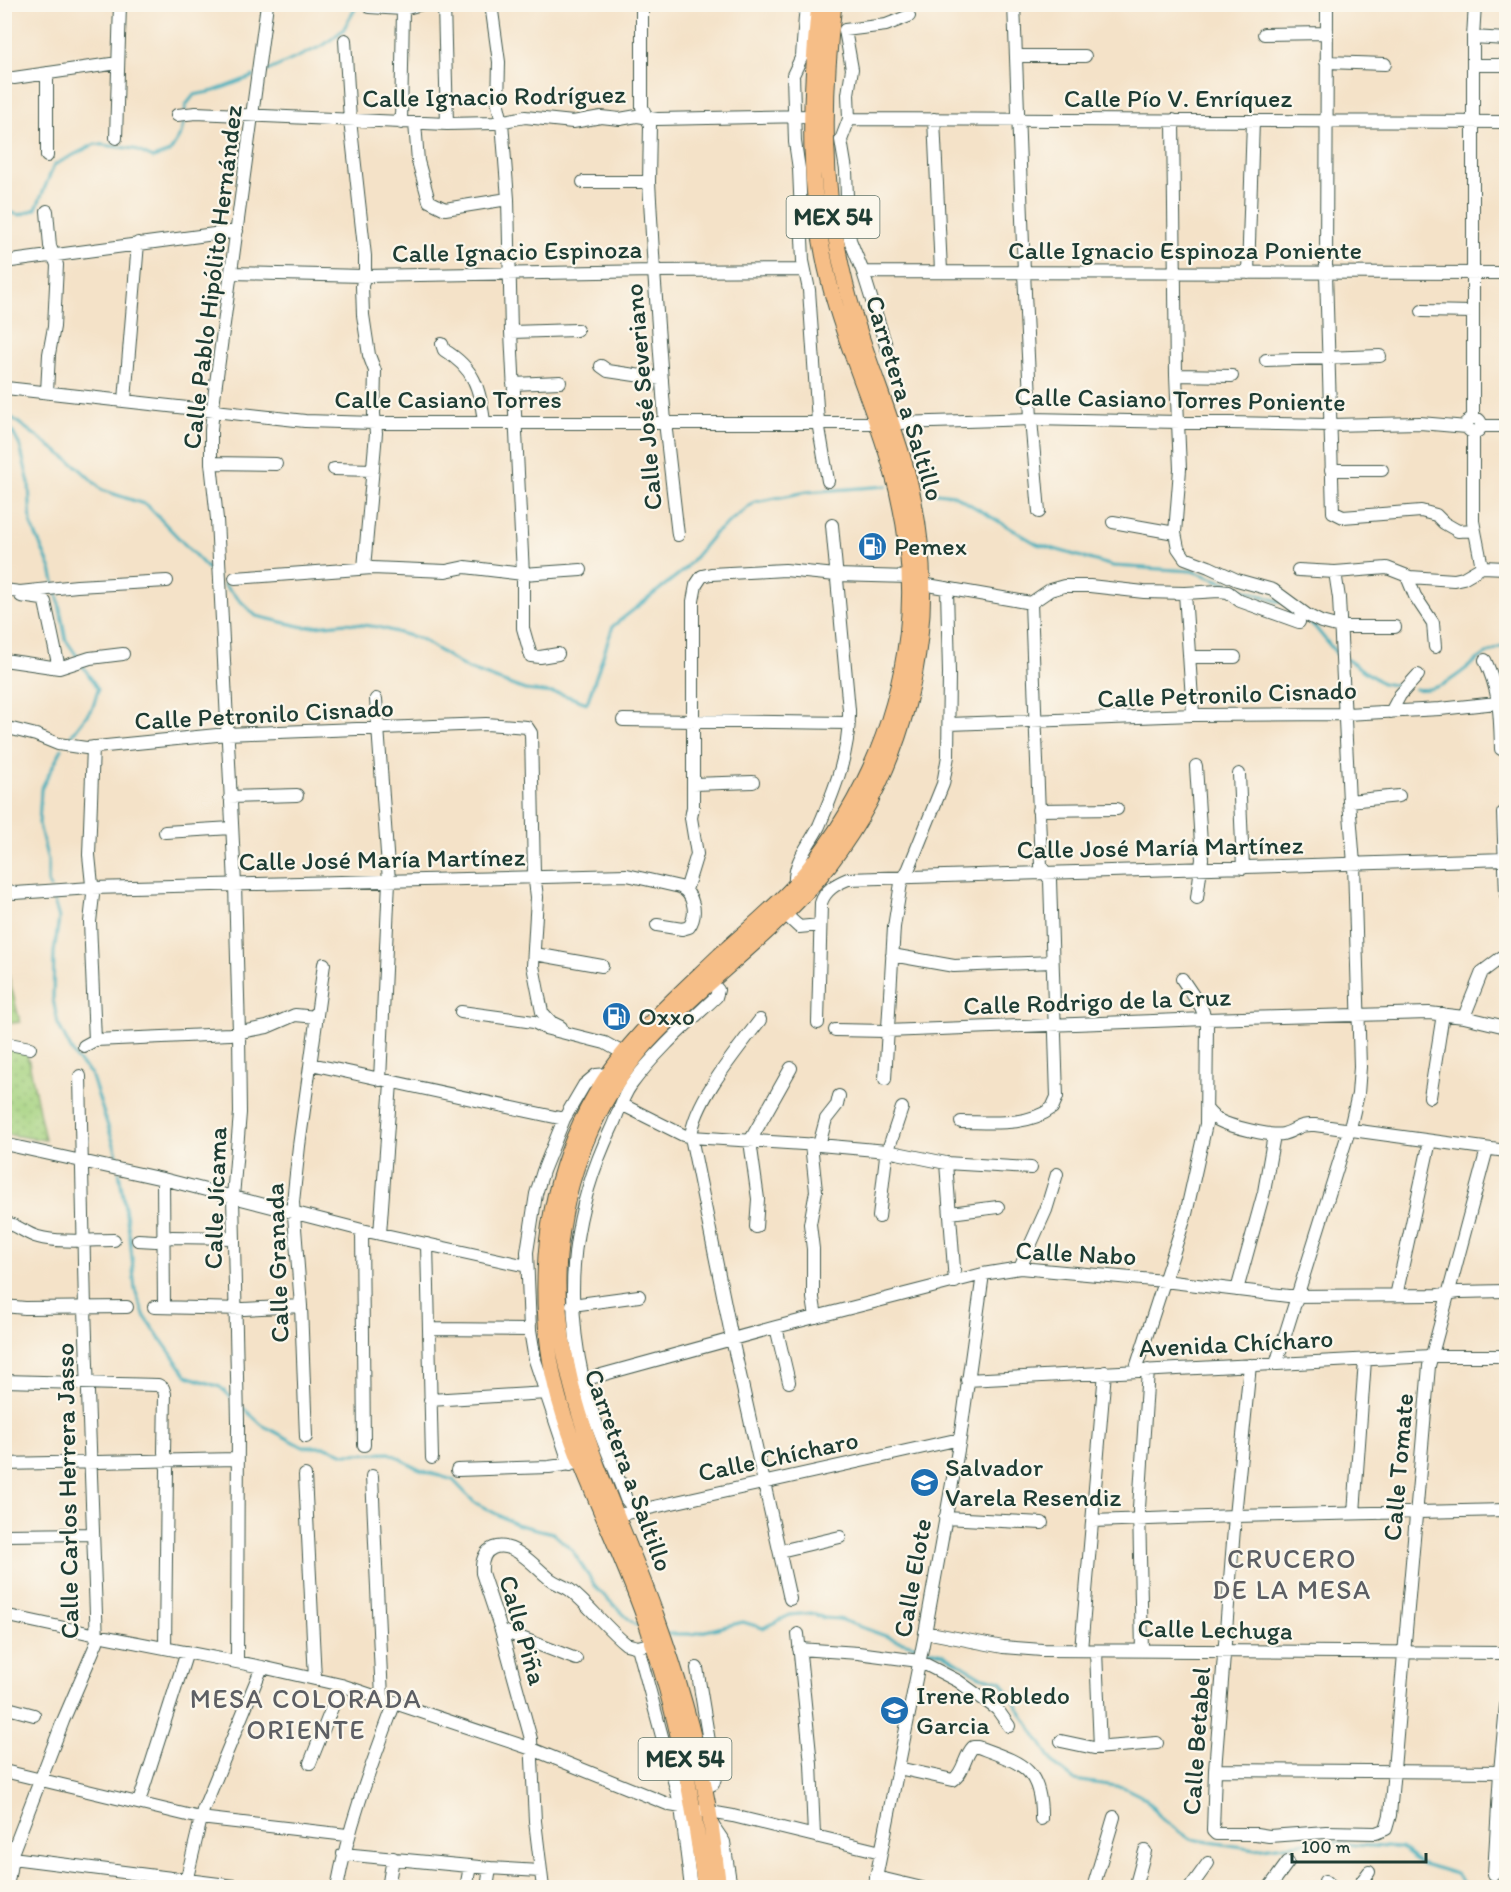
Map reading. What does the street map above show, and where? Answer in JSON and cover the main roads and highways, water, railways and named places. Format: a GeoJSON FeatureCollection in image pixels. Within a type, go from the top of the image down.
{"type":"FeatureCollection","features":[{"type":"Feature","properties":{"kind":"main road","name":"Carretera a Saltillo"},"geometry":{"type":"LineString","coordinates":[[612,1517],[576,1463],[553,1397],[545,1314],[545,1280],[550,1221],[566,1157],[578,1128],[608,1074],[624,1053],[664,1009],[837,854],[865,813],[892,756],[909,701],[917,660],[922,623],[916,580],[920,549],[911,490],[848,342],[827,269],[814,192],[811,116],[819,4]]}},
{"type":"Feature","properties":{"kind":"main road","name":"Carretera a Saltillo"},"geometry":{"type":"LineString","coordinates":[[834,4],[828,55],[825,116],[828,189],[847,287],[884,423]]}},
{"type":"Feature","properties":{"kind":"main road","name":"Carretera a Saltillo"},"geometry":{"type":"LineString","coordinates":[[705,1887],[699,1813],[705,1788],[688,1717],[612,1517],[569,1383],[559,1314],[559,1253],[569,1190],[589,1133],[621,1077],[654,1046],[711,982],[785,914],[802,887]]}},
{"type":"Feature","properties":{"kind":"main road","name":"Carretera a Saltillo"},"geometry":{"type":"LineString","coordinates":[[655,1633],[719,1887]]}},
{"type":"Feature","properties":{"kind":"waterway"},"geometry":{"type":"LineString","coordinates":[[263,73],[324,45],[343,30],[358,4]]}},
{"type":"Feature","properties":{"kind":"waterway"},"geometry":{"type":"LineString","coordinates":[[185,110],[194,95],[214,91],[254,76]]}},
{"type":"Feature","properties":{"kind":"waterway"},"geometry":{"type":"LineString","coordinates":[[4,211],[20,215],[36,209],[54,165],[95,144],[134,149],[153,158],[170,152],[181,134],[184,119]]}},
{"type":"Feature","properties":{"kind":"waterway"},"geometry":{"type":"LineString","coordinates":[[4,412],[78,467],[102,490],[147,505],[217,578]]}},
{"type":"Feature","properties":{"kind":"waterway"},"geometry":{"type":"LineString","coordinates":[[4,416],[20,446],[29,483],[31,524],[51,569],[55,586]]}},
{"type":"Feature","properties":{"kind":"waterway"},"geometry":{"type":"LineString","coordinates":[[224,585],[256,616],[304,627],[347,623],[378,627],[421,639],[466,668],[525,690],[561,694],[587,703],[613,626],[684,570],[714,534],[755,502],[807,492],[887,486]]}},
{"type":"Feature","properties":{"kind":"waterway"},"geometry":{"type":"LineString","coordinates":[[928,492],[954,495],[1037,544],[1113,566],[1192,571],[1280,602]]}},
{"type":"Feature","properties":{"kind":"waterway"},"geometry":{"type":"LineString","coordinates":[[57,593],[66,640],[79,659]]}},
{"type":"Feature","properties":{"kind":"waterway"},"geometry":{"type":"LineString","coordinates":[[1307,621],[1315,627],[1337,654]]}},
{"type":"Feature","properties":{"kind":"waterway"},"geometry":{"type":"LineString","coordinates":[[1415,689],[1441,685],[1483,656],[1506,645]]}},
{"type":"Feature","properties":{"kind":"waterway"},"geometry":{"type":"LineString","coordinates":[[1346,659],[1382,683],[1399,686]]}},
{"type":"Feature","properties":{"kind":"waterway"},"geometry":{"type":"LineString","coordinates":[[67,741],[93,707],[98,689],[82,665]]}},
{"type":"Feature","properties":{"kind":"waterway"},"geometry":{"type":"LineString","coordinates":[[50,888],[48,861],[39,824],[41,789],[62,749]]}},
{"type":"Feature","properties":{"kind":"waterway"},"geometry":{"type":"LineString","coordinates":[[52,895],[59,918],[54,952],[53,999],[58,1024],[76,1059],[91,1074],[116,1151],[118,1166]]}},
{"type":"Feature","properties":{"kind":"waterway"},"geometry":{"type":"LineString","coordinates":[[119,1172],[130,1238],[135,1290],[145,1317],[187,1376],[220,1387],[233,1399]]}},
{"type":"Feature","properties":{"kind":"waterway"},"geometry":{"type":"LineString","coordinates":[[242,1407],[262,1425],[303,1447],[326,1447],[345,1454],[390,1453],[420,1470],[453,1480],[474,1502],[515,1524],[553,1533],[572,1550],[597,1589],[634,1624],[641,1626]]}},
{"type":"Feature","properties":{"kind":"waterway"},"geometry":{"type":"LineString","coordinates":[[668,1634],[693,1634],[743,1622],[763,1628],[790,1615],[811,1613],[824,1618],[839,1619],[920,1647]]}},
{"type":"Feature","properties":{"kind":"waterway"},"geometry":{"type":"LineString","coordinates":[[926,1649],[942,1653],[980,1676],[1001,1681],[1055,1765],[1074,1780],[1123,1787],[1145,1798],[1162,1819],[1190,1839],[1256,1849],[1320,1840],[1401,1848],[1420,1863],[1456,1874],[1467,1888]]}},
{"type":"Feature","properties":{"kind":"place","name":"Pemex"},"geometry":{"type":"Point","coordinates":[873,546]}},
{"type":"Feature","properties":{"kind":"place","name":"Oxxo"},"geometry":{"type":"Point","coordinates":[617,1016]}},
{"type":"Feature","properties":{"kind":"place","name":"Salvador Varela Resendiz"},"geometry":{"type":"Point","coordinates":[924,1482]}},
{"type":"Feature","properties":{"kind":"place","name":"Irene Robledo Garcia"},"geometry":{"type":"Point","coordinates":[895,1710]}},
{"type":"Feature","properties":{"kind":"district","name":"CRUCERO DE LA MESA"},"geometry":{"type":"Point","coordinates":[1292,1574]}},
{"type":"Feature","properties":{"kind":"district","name":"MESA COLORADA ORIENTE"},"geometry":{"type":"Point","coordinates":[306,1714]}}]}
